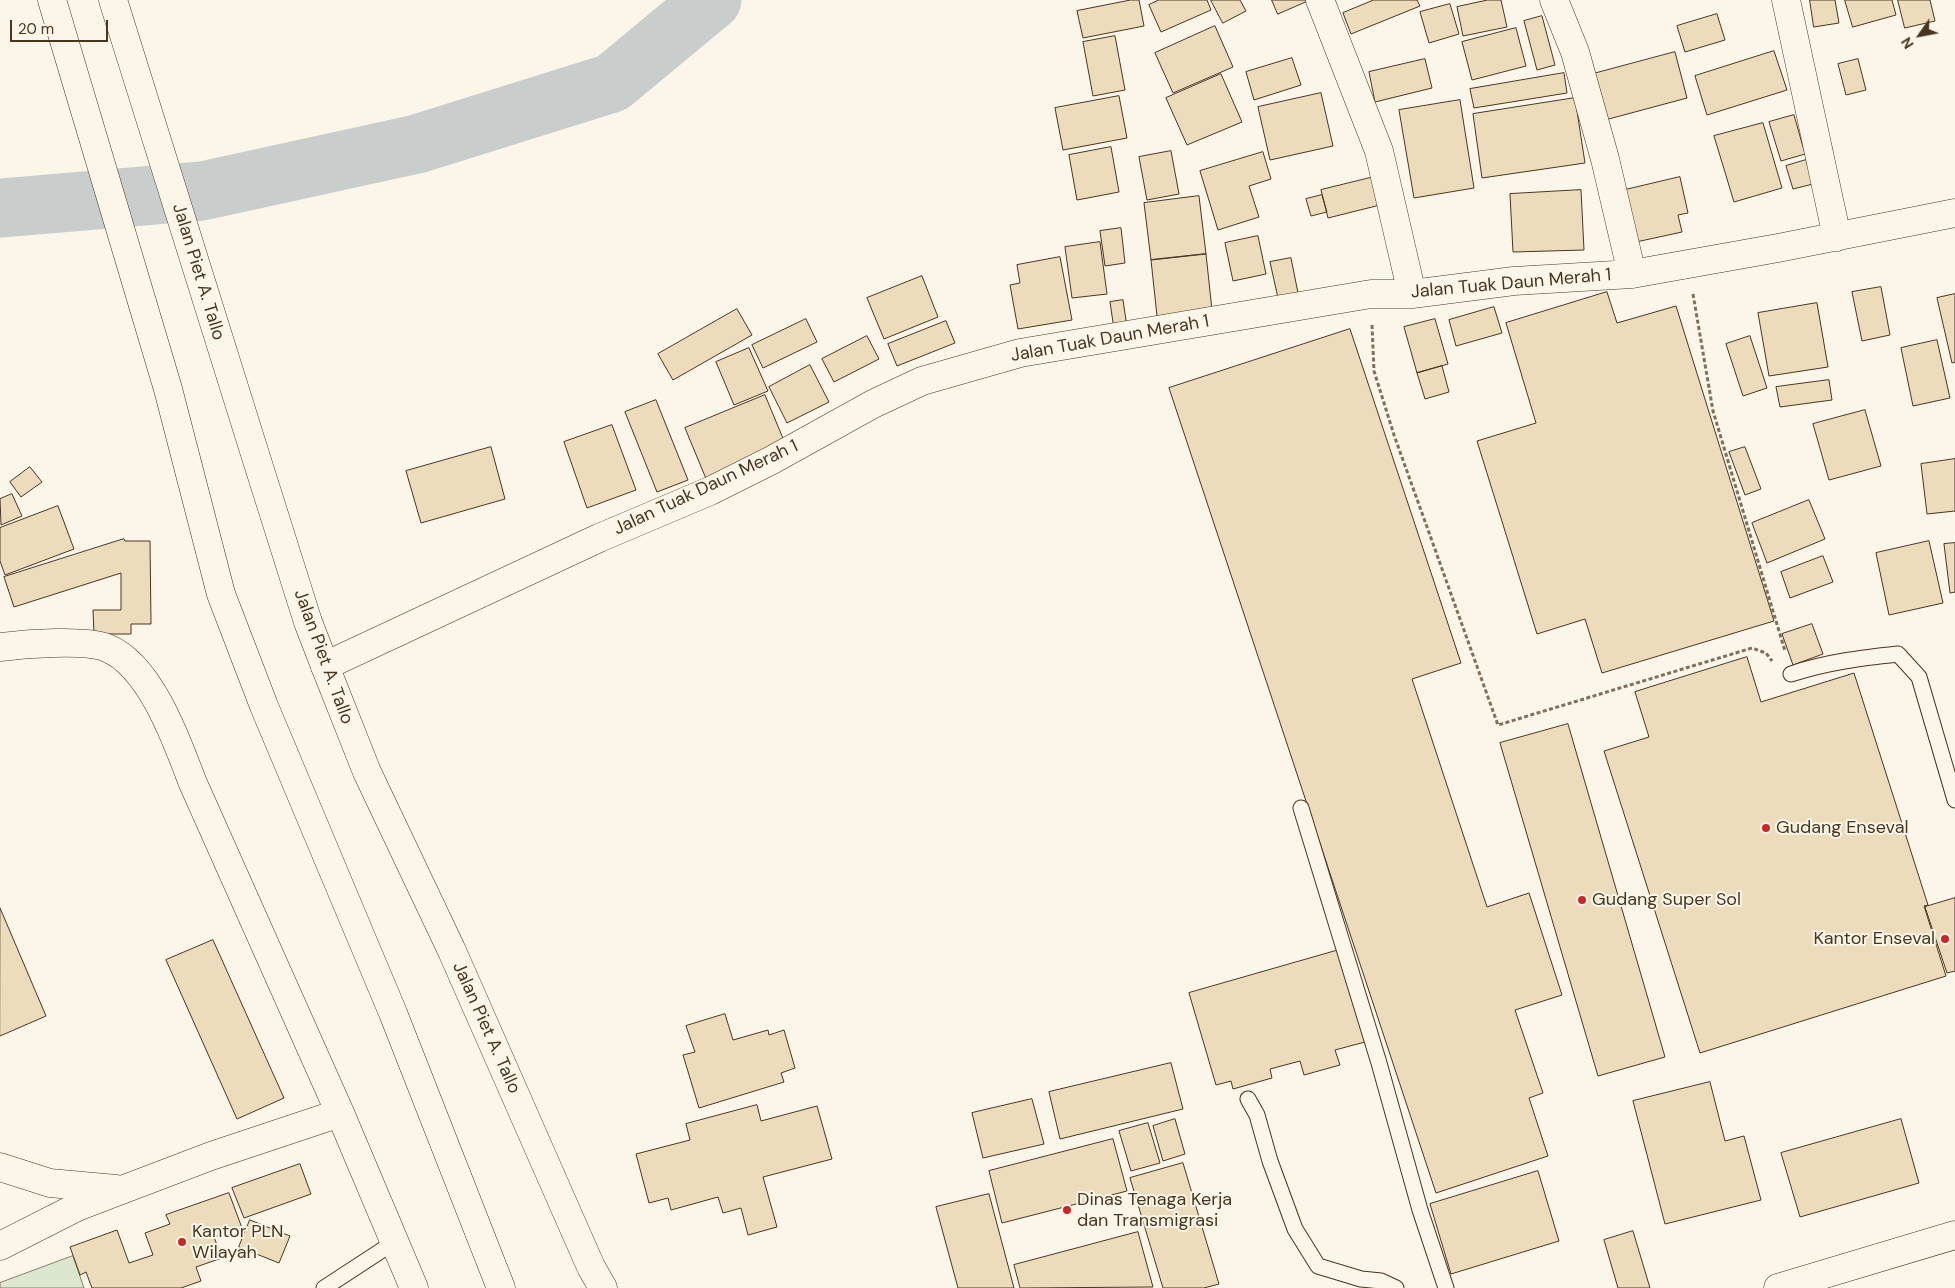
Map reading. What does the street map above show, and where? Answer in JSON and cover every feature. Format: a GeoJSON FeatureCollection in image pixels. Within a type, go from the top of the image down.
{"type":"FeatureCollection","features":[{"type":"Feature","properties":{"kind":"street"},"geometry":{"type":"LineString","coordinates":[[52,0],[168,389],[221,594],[264,706],[393,1013],[501,1288]]}},
{"type":"Feature","properties":{"kind":"street","name":"Jalan Piet A. Tallo"},"geometry":{"type":"LineString","coordinates":[[113,0],[308,622],[324,666],[367,772],[452,950],[591,1267],[603,1288]]}},
{"type":"Feature","properties":{"kind":"street"},"geometry":{"type":"LineString","coordinates":[[1320,0],[1379,151],[1412,294]]}},
{"type":"Feature","properties":{"kind":"street"},"geometry":{"type":"LineString","coordinates":[[1554,0],[1578,60],[1606,159],[1632,274]]}},
{"type":"Feature","properties":{"kind":"street"},"geometry":{"type":"LineString","coordinates":[[1786,0],[1837,237]]}},
{"type":"Feature","properties":{"kind":"street","name":"Jalan Tuak Daun Merah 1"},"geometry":{"type":"LineString","coordinates":[[324,666],[599,538],[710,491],[772,460],[873,404],[922,381],[1020,353],[1371,294],[1412,294],[1514,281],[1632,274],[1837,237],[1955,213]]}},
{"type":"Feature","properties":{"kind":"street"},"geometry":{"type":"LineString","coordinates":[[0,647],[83,643],[108,648],[130,663],[146,682],[174,734],[192,781],[396,1241],[414,1288]]}},
{"type":"Feature","properties":{"kind":"street"},"geometry":{"type":"LineString","coordinates":[[0,1246],[77,1206],[211,1156],[340,1114]]}},
{"type":"Feature","properties":{"kind":"street"},"geometry":{"type":"LineString","coordinates":[[0,1167],[50,1183],[122,1190]]}},
{"type":"Feature","properties":{"kind":"street"},"geometry":{"type":"LineString","coordinates":[[1778,1288],[1955,1235]]}},
{"type":"Feature","properties":{"kind":"lane"},"geometry":{"type":"LineString","coordinates":[[1792,674],[1820,665],[1855,658],[1898,654],[1919,677],[1955,800]]}},
{"type":"Feature","properties":{"kind":"lane"},"geometry":{"type":"LineString","coordinates":[[1301,808],[1379,1063],[1420,1210],[1446,1288]]}},
{"type":"Feature","properties":{"kind":"lane"},"geometry":{"type":"LineString","coordinates":[[1248,1098],[1257,1115],[1270,1161],[1295,1229],[1318,1266],[1361,1279],[1380,1281],[1396,1288]]}},
{"type":"Feature","properties":{"kind":"lane"},"geometry":{"type":"LineString","coordinates":[[324,1288],[396,1241]]}},
{"type":"Feature","properties":{"kind":"path"},"geometry":{"type":"LineString","coordinates":[[1688,264],[1713,411],[1792,674]]}},
{"type":"Feature","properties":{"kind":"path"},"geometry":{"type":"LineString","coordinates":[[1371,294],[1374,371],[1498,725],[1752,648],[1766,653],[1776,667],[1792,674]]}},
{"type":"Feature","properties":{"kind":"green space"},"geometry":{"type":"Polygon","coordinates":[[[73,1256],[84,1288],[0,1288],[0,1283],[73,1256]]]}},
{"type":"Feature","properties":{"kind":"building"},"geometry":{"type":"Polygon","coordinates":[[[1139,0],[1144,26],[1083,38],[1077,11],[1139,0]]]}},
{"type":"Feature","properties":{"kind":"building"},"geometry":{"type":"Polygon","coordinates":[[[1159,0],[1207,0],[1211,10],[1161,32],[1149,5],[1159,0]]]}},
{"type":"Feature","properties":{"kind":"building"},"geometry":{"type":"Polygon","coordinates":[[[1211,0],[1240,0],[1246,11],[1223,23],[1211,0]]]}},
{"type":"Feature","properties":{"kind":"building"},"geometry":{"type":"Polygon","coordinates":[[[1272,0],[1310,0],[1278,14],[1272,0]]]}},
{"type":"Feature","properties":{"kind":"building"},"geometry":{"type":"Polygon","coordinates":[[[1374,0],[1417,0],[1420,6],[1351,34],[1343,13],[1374,0]]]}},
{"type":"Feature","properties":{"kind":"building"},"geometry":{"type":"Polygon","coordinates":[[[1488,0],[1501,0],[1507,27],[1463,36],[1457,7],[1488,0]]]}},
{"type":"Feature","properties":{"kind":"building"},"geometry":{"type":"Polygon","coordinates":[[[1810,0],[1835,0],[1839,23],[1814,27],[1810,0]]]}},
{"type":"Feature","properties":{"kind":"building"},"geometry":{"type":"Polygon","coordinates":[[[1845,0],[1892,0],[1896,15],[1853,27],[1845,0]]]}},
{"type":"Feature","properties":{"kind":"building"},"geometry":{"type":"Polygon","coordinates":[[[1898,0],[1930,0],[1935,21],[1905,28],[1898,0]]]}},
{"type":"Feature","properties":{"kind":"building"},"geometry":{"type":"Polygon","coordinates":[[[1450,4],[1459,34],[1429,43],[1420,12],[1450,4]]]}},
{"type":"Feature","properties":{"kind":"building"},"geometry":{"type":"Polygon","coordinates":[[[1717,14],[1725,40],[1685,52],[1677,26],[1717,14]]]}},
{"type":"Feature","properties":{"kind":"building"},"geometry":{"type":"Polygon","coordinates":[[[1542,16],[1555,65],[1537,70],[1524,21],[1542,16]]]}},
{"type":"Feature","properties":{"kind":"building"},"geometry":{"type":"Polygon","coordinates":[[[1215,26],[1233,67],[1173,93],[1155,53],[1215,26]]]}},
{"type":"Feature","properties":{"kind":"building"},"geometry":{"type":"Polygon","coordinates":[[[1516,28],[1526,66],[1472,80],[1462,42],[1516,28]]]}},
{"type":"Feature","properties":{"kind":"building"},"geometry":{"type":"Polygon","coordinates":[[[1115,36],[1125,90],[1093,96],[1083,42],[1115,36]]]}},
{"type":"Feature","properties":{"kind":"building"},"geometry":{"type":"Polygon","coordinates":[[[1774,51],[1787,90],[1707,115],[1695,76],[1774,51]]]}},
{"type":"Feature","properties":{"kind":"building"},"geometry":{"type":"Polygon","coordinates":[[[1675,52],[1687,98],[1605,120],[1593,74],[1675,52]]]}},
{"type":"Feature","properties":{"kind":"building"},"geometry":{"type":"Polygon","coordinates":[[[1292,58],[1301,85],[1254,100],[1246,72],[1292,58]]]}},
{"type":"Feature","properties":{"kind":"building"},"geometry":{"type":"Polygon","coordinates":[[[1425,59],[1432,88],[1375,102],[1369,72],[1425,59]]]}},
{"type":"Feature","properties":{"kind":"building"},"geometry":{"type":"Polygon","coordinates":[[[1858,59],[1866,90],[1846,95],[1838,64],[1858,59]]]}},
{"type":"Feature","properties":{"kind":"building"},"geometry":{"type":"Polygon","coordinates":[[[1564,73],[1567,93],[1474,108],[1470,89],[1564,73]]]}},
{"type":"Feature","properties":{"kind":"building"},"geometry":{"type":"Polygon","coordinates":[[[1221,74],[1242,122],[1187,145],[1166,98],[1221,74]]]}},
{"type":"Feature","properties":{"kind":"building"},"geometry":{"type":"Polygon","coordinates":[[[1321,93],[1333,146],[1270,160],[1258,107],[1321,93]]]}},
{"type":"Feature","properties":{"kind":"building"},"geometry":{"type":"Polygon","coordinates":[[[1119,96],[1127,138],[1063,150],[1055,108],[1119,96]]]}},
{"type":"Feature","properties":{"kind":"building"},"geometry":{"type":"Polygon","coordinates":[[[1575,98],[1585,163],[1482,178],[1473,114],[1575,98]]]}},
{"type":"Feature","properties":{"kind":"building"},"geometry":{"type":"Polygon","coordinates":[[[1460,100],[1474,188],[1414,198],[1399,110],[1460,100]]]}},
{"type":"Feature","properties":{"kind":"building"},"geometry":{"type":"Polygon","coordinates":[[[1794,115],[1805,154],[1781,161],[1769,122],[1794,115]]]}},
{"type":"Feature","properties":{"kind":"building"},"geometry":{"type":"Polygon","coordinates":[[[1763,123],[1782,188],[1734,202],[1714,136],[1763,123]]]}},
{"type":"Feature","properties":{"kind":"building"},"geometry":{"type":"Polygon","coordinates":[[[1111,147],[1119,192],[1077,200],[1069,155],[1111,147]]]}},
{"type":"Feature","properties":{"kind":"building"},"geometry":{"type":"Polygon","coordinates":[[[1171,151],[1179,194],[1147,200],[1139,157],[1171,151]]]}},
{"type":"Feature","properties":{"kind":"building"},"geometry":{"type":"Polygon","coordinates":[[[1263,152],[1271,179],[1249,186],[1259,217],[1218,230],[1200,171],[1263,152]]]}},
{"type":"Feature","properties":{"kind":"building"},"geometry":{"type":"Polygon","coordinates":[[[1806,160],[1813,184],[1793,189],[1786,166],[1806,160]]]}},
{"type":"Feature","properties":{"kind":"building"},"geometry":{"type":"Polygon","coordinates":[[[1378,176],[1384,204],[1328,218],[1321,190],[1378,176]]]}},
{"type":"Feature","properties":{"kind":"building"},"geometry":{"type":"Polygon","coordinates":[[[1680,177],[1688,213],[1678,215],[1682,232],[1636,242],[1625,190],[1680,177]]]}},
{"type":"Feature","properties":{"kind":"building"},"geometry":{"type":"Polygon","coordinates":[[[1581,190],[1584,250],[1513,252],[1510,194],[1581,190]]]}},
{"type":"Feature","properties":{"kind":"building"},"geometry":{"type":"Polygon","coordinates":[[[1322,195],[1327,212],[1311,216],[1306,199],[1322,195]]]}},
{"type":"Feature","properties":{"kind":"building"},"geometry":{"type":"Polygon","coordinates":[[[1199,196],[1206,254],[1151,260],[1144,203],[1199,196]]]}},
{"type":"Feature","properties":{"kind":"building"},"geometry":{"type":"Polygon","coordinates":[[[1121,228],[1125,263],[1105,266],[1100,231],[1121,228]]]}},
{"type":"Feature","properties":{"kind":"building"},"geometry":{"type":"Polygon","coordinates":[[[1258,236],[1266,274],[1233,281],[1225,243],[1258,236]]]}},
{"type":"Feature","properties":{"kind":"building"},"geometry":{"type":"Polygon","coordinates":[[[1100,242],[1107,294],[1072,298],[1065,247],[1100,242]]]}},
{"type":"Feature","properties":{"kind":"building"},"geometry":{"type":"Polygon","coordinates":[[[1206,254],[1212,310],[1157,316],[1151,260],[1206,254]]]}},
{"type":"Feature","properties":{"kind":"building"},"geometry":{"type":"Polygon","coordinates":[[[1060,257],[1072,320],[1018,329],[1010,285],[1020,283],[1017,265],[1060,257]]]}},
{"type":"Feature","properties":{"kind":"building"},"geometry":{"type":"Polygon","coordinates":[[[1291,258],[1298,293],[1278,298],[1270,262],[1291,258]]]}},
{"type":"Feature","properties":{"kind":"building"},"geometry":{"type":"Polygon","coordinates":[[[922,276],[938,317],[884,339],[867,298],[922,276]]]}},
{"type":"Feature","properties":{"kind":"building"},"geometry":{"type":"Polygon","coordinates":[[[1881,287],[1890,335],[1862,341],[1852,292],[1881,287]]]}},
{"type":"Feature","properties":{"kind":"building"},"geometry":{"type":"Polygon","coordinates":[[[1607,292],[1617,323],[1676,306],[1774,621],[1602,673],[1585,619],[1537,634],[1477,441],[1536,423],[1506,323],[1607,292]]]}},
{"type":"Feature","properties":{"kind":"building"},"geometry":{"type":"Polygon","coordinates":[[[1955,294],[1955,362],[1952,363],[1937,298],[1955,294]]]}},
{"type":"Feature","properties":{"kind":"building"},"geometry":{"type":"Polygon","coordinates":[[[1123,300],[1127,327],[1114,329],[1110,302],[1123,300]]]}},
{"type":"Feature","properties":{"kind":"building"},"geometry":{"type":"Polygon","coordinates":[[[1817,303],[1828,367],[1769,376],[1758,313],[1817,303]]]}},
{"type":"Feature","properties":{"kind":"building"},"geometry":{"type":"Polygon","coordinates":[[[1494,307],[1502,333],[1456,346],[1449,320],[1494,307]]]}},
{"type":"Feature","properties":{"kind":"building"},"geometry":{"type":"Polygon","coordinates":[[[737,309],[752,335],[673,380],[658,354],[737,309]]]}},
{"type":"Feature","properties":{"kind":"building"},"geometry":{"type":"Polygon","coordinates":[[[806,319],[817,342],[763,368],[752,345],[806,319]]]}},
{"type":"Feature","properties":{"kind":"building"},"geometry":{"type":"Polygon","coordinates":[[[1435,319],[1448,364],[1417,373],[1404,327],[1435,319]]]}},
{"type":"Feature","properties":{"kind":"building"},"geometry":{"type":"Polygon","coordinates":[[[946,321],[955,343],[897,366],[888,344],[946,321]]]}},
{"type":"Feature","properties":{"kind":"building"},"geometry":{"type":"Polygon","coordinates":[[[1350,329],[1461,663],[1412,679],[1487,907],[1529,893],[1562,995],[1515,1010],[1543,1093],[1529,1098],[1548,1156],[1436,1193],[1169,388],[1350,329]]]}},
{"type":"Feature","properties":{"kind":"building"},"geometry":{"type":"Polygon","coordinates":[[[867,336],[879,359],[834,382],[822,359],[867,336]]]}},
{"type":"Feature","properties":{"kind":"building"},"geometry":{"type":"Polygon","coordinates":[[[1750,336],[1767,388],[1743,396],[1726,344],[1750,336]]]}},
{"type":"Feature","properties":{"kind":"building"},"geometry":{"type":"Polygon","coordinates":[[[1937,340],[1950,398],[1913,406],[1901,348],[1937,340]]]}},
{"type":"Feature","properties":{"kind":"building"},"geometry":{"type":"Polygon","coordinates":[[[749,348],[768,391],[734,405],[716,362],[749,348]]]}},
{"type":"Feature","properties":{"kind":"building"},"geometry":{"type":"Polygon","coordinates":[[[810,365],[829,402],[787,423],[769,387],[810,365]]]}},
{"type":"Feature","properties":{"kind":"building"},"geometry":{"type":"Polygon","coordinates":[[[1442,366],[1449,392],[1425,399],[1417,373],[1442,366]]]}},
{"type":"Feature","properties":{"kind":"building"},"geometry":{"type":"Polygon","coordinates":[[[1829,380],[1832,400],[1780,407],[1776,387],[1829,380]]]}},
{"type":"Feature","properties":{"kind":"building"},"geometry":{"type":"Polygon","coordinates":[[[765,395],[787,448],[707,481],[685,428],[765,395]]]}},
{"type":"Feature","properties":{"kind":"building"},"geometry":{"type":"Polygon","coordinates":[[[656,400],[688,480],[657,492],[625,412],[656,400]]]}},
{"type":"Feature","properties":{"kind":"building"},"geometry":{"type":"Polygon","coordinates":[[[1865,410],[1881,466],[1829,480],[1813,424],[1865,410]]]}},
{"type":"Feature","properties":{"kind":"building"},"geometry":{"type":"Polygon","coordinates":[[[612,425],[636,490],[587,508],[564,442],[612,425]]]}},
{"type":"Feature","properties":{"kind":"building"},"geometry":{"type":"Polygon","coordinates":[[[491,447],[505,499],[421,523],[406,471],[491,447]]]}},
{"type":"Feature","properties":{"kind":"building"},"geometry":{"type":"Polygon","coordinates":[[[1745,447],[1761,489],[1745,495],[1729,452],[1745,447]]]}},
{"type":"Feature","properties":{"kind":"building"},"geometry":{"type":"Polygon","coordinates":[[[1955,459],[1955,511],[1927,514],[1921,464],[1955,459]]]}},
{"type":"Feature","properties":{"kind":"building"},"geometry":{"type":"Polygon","coordinates":[[[30,467],[42,482],[21,497],[10,482],[30,467]]]}},
{"type":"Feature","properties":{"kind":"building"},"geometry":{"type":"Polygon","coordinates":[[[12,494],[22,516],[1,525],[0,499],[12,494]]]}},
{"type":"Feature","properties":{"kind":"building"},"geometry":{"type":"Polygon","coordinates":[[[1809,500],[1825,539],[1767,563],[1752,523],[1809,500]]]}},
{"type":"Feature","properties":{"kind":"building"},"geometry":{"type":"Polygon","coordinates":[[[58,506],[74,549],[5,575],[0,561],[0,528],[58,506]]]}},
{"type":"Feature","properties":{"kind":"building"},"geometry":{"type":"Polygon","coordinates":[[[124,539],[125,541],[150,541],[151,624],[131,624],[131,634],[94,634],[93,610],[121,610],[121,573],[14,607],[4,577],[124,539]]]}},
{"type":"Feature","properties":{"kind":"building"},"geometry":{"type":"Polygon","coordinates":[[[1929,541],[1943,603],[1889,615],[1876,553],[1929,541]]]}},
{"type":"Feature","properties":{"kind":"building"},"geometry":{"type":"Polygon","coordinates":[[[1955,543],[1955,592],[1950,593],[1944,544],[1955,543]]]}},
{"type":"Feature","properties":{"kind":"building"},"geometry":{"type":"Polygon","coordinates":[[[1823,556],[1833,582],[1790,598],[1781,572],[1823,556]]]}},
{"type":"Feature","properties":{"kind":"building"},"geometry":{"type":"Polygon","coordinates":[[[1812,624],[1823,654],[1793,665],[1782,634],[1812,624]]]}},
{"type":"Feature","properties":{"kind":"building","name":"Gudang Enseval"},"geometry":{"type":"Polygon","coordinates":[[[1747,657],[1761,702],[1854,673],[1928,905],[1924,906],[1946,976],[1700,1053],[1604,751],[1649,737],[1635,692],[1747,657]]]}},
{"type":"Feature","properties":{"kind":"building","name":"Gudang Super Sol"},"geometry":{"type":"Polygon","coordinates":[[[1568,724],[1665,1057],[1598,1076],[1500,743],[1568,724]]]}},
{"type":"Feature","properties":{"kind":"building","name":"Kantor Enseval"},"geometry":{"type":"Polygon","coordinates":[[[1955,898],[1955,971],[1947,973],[1925,907],[1955,898]]]}},
{"type":"Feature","properties":{"kind":"building"},"geometry":{"type":"Polygon","coordinates":[[[0,908],[46,1016],[0,1036],[0,908]]]}},
{"type":"Feature","properties":{"kind":"building"},"geometry":{"type":"Polygon","coordinates":[[[213,940],[284,1098],[237,1119],[166,960],[213,940]]]}},
{"type":"Feature","properties":{"kind":"building"},"geometry":{"type":"Polygon","coordinates":[[[1339,950],[1365,1042],[1335,1050],[1340,1065],[1304,1075],[1300,1061],[1270,1069],[1272,1078],[1233,1089],[1231,1081],[1216,1085],[1189,993],[1339,950]]]}},
{"type":"Feature","properties":{"kind":"building"},"geometry":{"type":"Polygon","coordinates":[[[725,1014],[733,1040],[768,1030],[769,1035],[784,1030],[795,1068],[781,1073],[784,1082],[699,1108],[683,1055],[695,1052],[686,1026],[725,1014]]]}},
{"type":"Feature","properties":{"kind":"building"},"geometry":{"type":"Polygon","coordinates":[[[1171,1063],[1183,1109],[1060,1139],[1049,1092],[1171,1063]]]}},
{"type":"Feature","properties":{"kind":"building"},"geometry":{"type":"Polygon","coordinates":[[[1710,1082],[1725,1141],[1744,1136],[1761,1200],[1665,1224],[1633,1101],[1710,1082]]]}},
{"type":"Feature","properties":{"kind":"building"},"geometry":{"type":"Polygon","coordinates":[[[1032,1099],[1044,1144],[983,1158],[972,1113],[1032,1099]]]}},
{"type":"Feature","properties":{"kind":"building"},"geometry":{"type":"Polygon","coordinates":[[[757,1105],[761,1121],[817,1106],[832,1159],[763,1177],[777,1227],[748,1235],[741,1208],[723,1213],[718,1197],[671,1210],[668,1198],[649,1203],[636,1154],[690,1140],[686,1124],[757,1105]]]}},
{"type":"Feature","properties":{"kind":"building"},"geometry":{"type":"Polygon","coordinates":[[[1175,1119],[1185,1154],[1163,1161],[1153,1126],[1175,1119]]]}},
{"type":"Feature","properties":{"kind":"building"},"geometry":{"type":"Polygon","coordinates":[[[1901,1119],[1919,1183],[1800,1217],[1781,1153],[1901,1119]]]}},
{"type":"Feature","properties":{"kind":"building"},"geometry":{"type":"Polygon","coordinates":[[[1148,1123],[1160,1163],[1131,1171],[1119,1131],[1148,1123]]]}},
{"type":"Feature","properties":{"kind":"building"},"geometry":{"type":"Polygon","coordinates":[[[1113,1139],[1127,1191],[1002,1223],[989,1171],[1113,1139]]]}},
{"type":"Feature","properties":{"kind":"building"},"geometry":{"type":"Polygon","coordinates":[[[1183,1163],[1219,1284],[1204,1288],[1163,1288],[1130,1178],[1183,1163]]]}},
{"type":"Feature","properties":{"kind":"building"},"geometry":{"type":"Polygon","coordinates":[[[300,1164],[311,1194],[244,1218],[232,1188],[300,1164]]]}},
{"type":"Feature","properties":{"kind":"building"},"geometry":{"type":"Polygon","coordinates":[[[1538,1171],[1559,1241],[1451,1274],[1430,1204],[1538,1171]]]}},
{"type":"Feature","properties":{"kind":"building","name":"Kantor PLN Wilayah"},"geometry":{"type":"Polygon","coordinates":[[[229,1193],[242,1228],[214,1237],[222,1258],[196,1267],[201,1281],[181,1288],[92,1288],[86,1272],[80,1275],[70,1247],[117,1230],[129,1263],[153,1255],[145,1233],[170,1224],[166,1215],[229,1193]]]}},
{"type":"Feature","properties":{"kind":"building"},"geometry":{"type":"Polygon","coordinates":[[[989,1194],[1014,1288],[958,1288],[936,1207],[989,1194]]]}},
{"type":"Feature","properties":{"kind":"building"},"geometry":{"type":"Polygon","coordinates":[[[250,1220],[290,1236],[279,1263],[239,1247],[250,1220]]]}},
{"type":"Feature","properties":{"kind":"building"},"geometry":{"type":"Polygon","coordinates":[[[1633,1231],[1650,1288],[1618,1288],[1604,1240],[1633,1231]]]}},
{"type":"Feature","properties":{"kind":"building"},"geometry":{"type":"Polygon","coordinates":[[[1138,1232],[1153,1287],[1020,1288],[1014,1265],[1138,1232]]]}},
{"type":"Feature","properties":{"kind":"waterway"},"geometry":{"type":"LineString","coordinates":[[0,208],[202,191],[417,144],[612,83],[712,0]]}},
{"type":"Feature","properties":{"kind":"place","name":"Gudang Enseval"},"geometry":{"type":"Point","coordinates":[1766,828]}},
{"type":"Feature","properties":{"kind":"place","name":"Gudang Super Sol"},"geometry":{"type":"Point","coordinates":[1582,900]}},
{"type":"Feature","properties":{"kind":"place","name":"Kantor Enseval"},"geometry":{"type":"Point","coordinates":[1945,939]}},
{"type":"Feature","properties":{"kind":"place","name":"Dinas Tenaga Kerja dan Transmigrasi"},"geometry":{"type":"Point","coordinates":[1067,1210]}},
{"type":"Feature","properties":{"kind":"place","name":"Kantor PLN Wilayah"},"geometry":{"type":"Point","coordinates":[182,1242]}}]}
